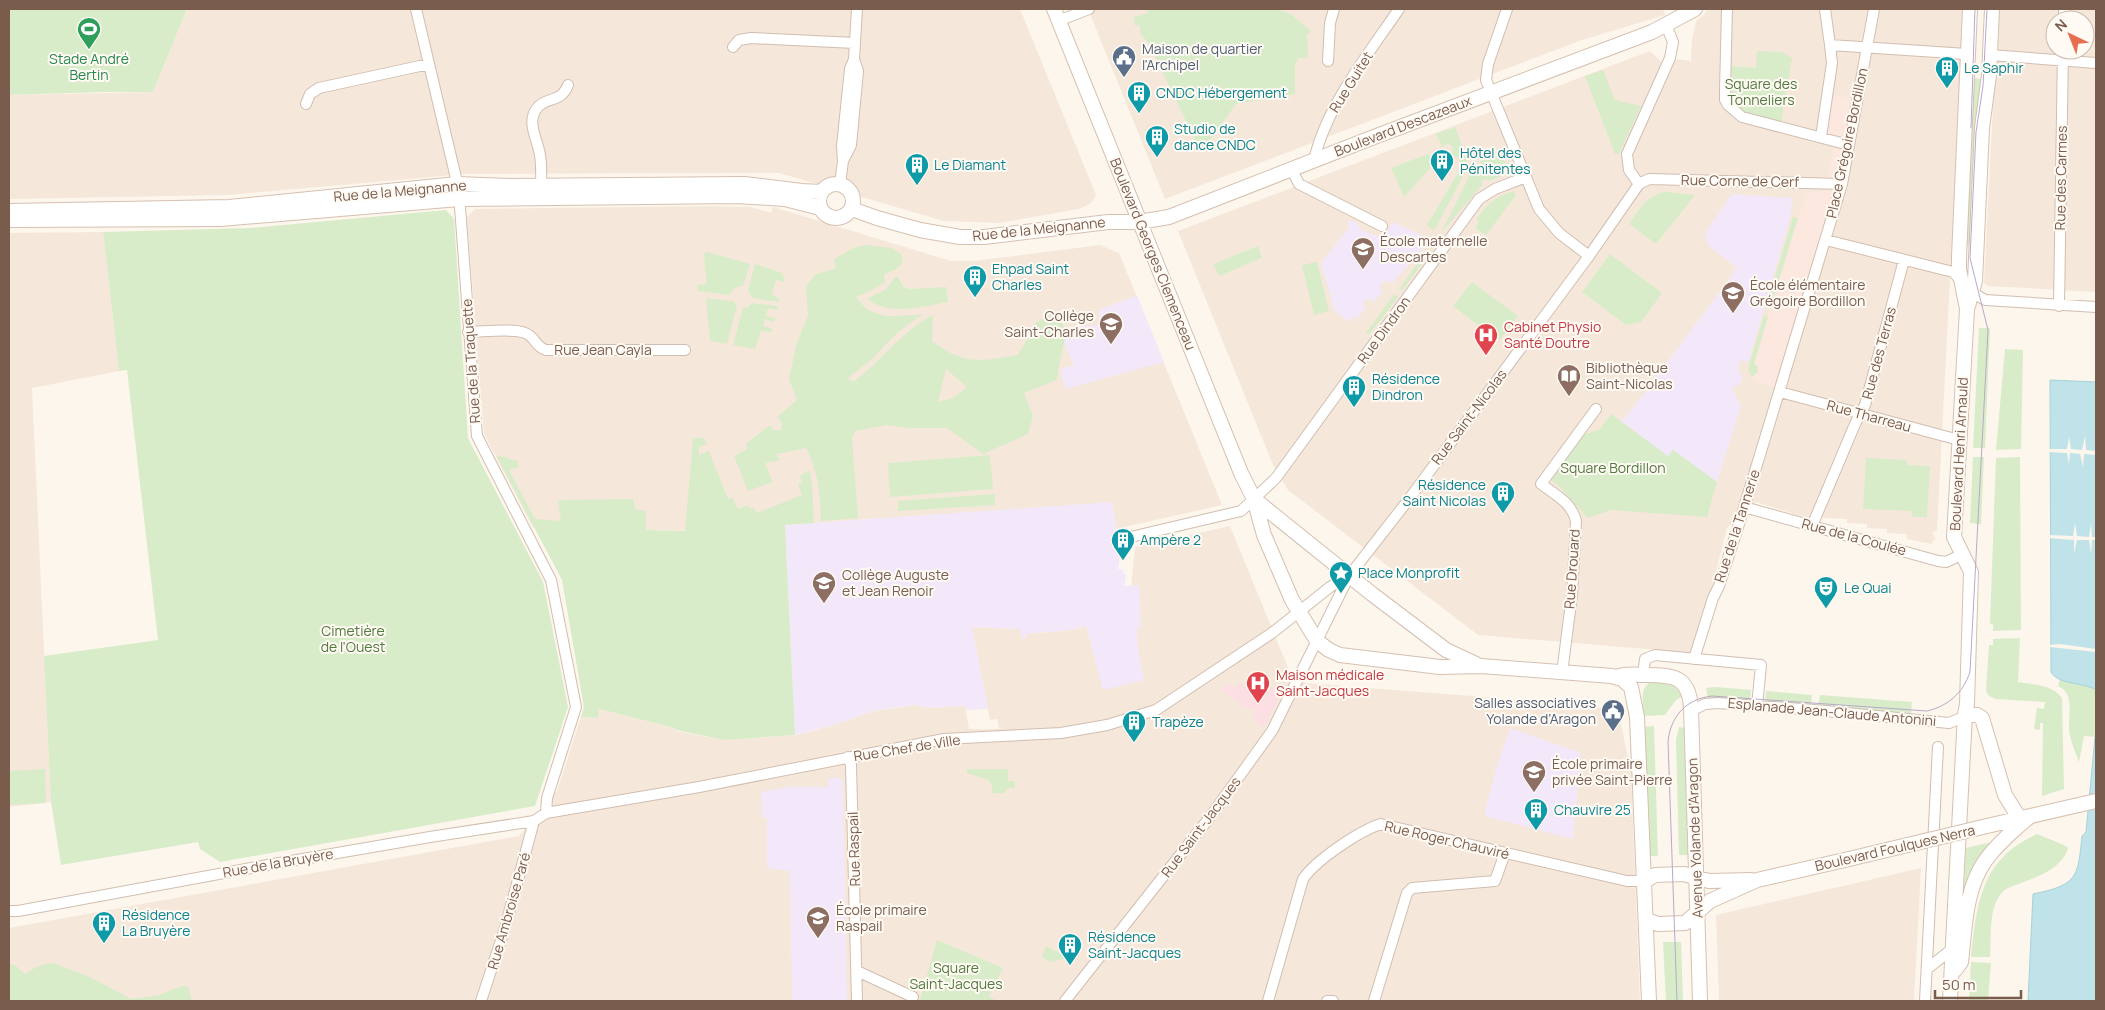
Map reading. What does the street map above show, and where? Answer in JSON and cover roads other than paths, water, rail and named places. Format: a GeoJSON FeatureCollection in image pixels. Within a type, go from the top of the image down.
{"type":"FeatureCollection","features":[{"type":"Feature","properties":{"kind":"main road","name":"Boulevard Descazeaux"},"geometry":{"type":"LineString","coordinates":[[1139,222],[1169,216],[1292,170],[1652,32],[1666,25],[1679,13],[1695,9]]}},
{"type":"Feature","properties":{"kind":"main road","name":"Boulevard Henri Arnauld"},"geometry":{"type":"LineString","coordinates":[[1950,1001],[1964,714],[1967,704],[1972,572],[1954,536],[1967,309],[1959,257],[1970,9]]}},
{"type":"Feature","properties":{"kind":"main road","name":"Boulevard Henri Arnauld"},"geometry":{"type":"LineString","coordinates":[[1967,309],[1979,296],[1975,274],[1982,128],[1989,75],[1992,9]]}},
{"type":"Feature","properties":{"kind":"main road","name":"Boulevard Georges Clemenceau"},"geometry":{"type":"LineString","coordinates":[[1056,15],[1139,222],[1254,499]]}},
{"type":"Feature","properties":{"kind":"main road","name":"Rue de la Meignanne"},"geometry":{"type":"LineString","coordinates":[[9,211],[228,206],[457,184],[541,192],[762,196],[801,202],[820,208]]}},
{"type":"Feature","properties":{"kind":"main road","name":"Rue de la Meignanne"},"geometry":{"type":"LineString","coordinates":[[9,220],[220,219],[541,192],[744,184],[821,192]]}},
{"type":"Feature","properties":{"kind":"main road"},"geometry":{"type":"LineString","coordinates":[[830,184],[840,184],[850,190],[853,195],[852,209],[845,216],[838,218],[825,214],[820,208],[819,198],[821,192],[830,184]]}},
{"type":"Feature","properties":{"kind":"main road","name":"Rue de la Meignanne"},"geometry":{"type":"LineString","coordinates":[[852,209],[920,230],[960,237],[984,237],[1108,222],[1139,222]]}},
{"type":"Feature","properties":{"kind":"main road"},"geometry":{"type":"LineString","coordinates":[[1254,499],[1349,576],[1446,650],[1481,666]]}},
{"type":"Feature","properties":{"kind":"main road"},"geometry":{"type":"LineString","coordinates":[[1254,499],[1264,535],[1292,600],[1323,647],[1340,655],[1440,667],[1481,666],[1617,676],[1622,674],[1644,675],[1634,695]]}},
{"type":"Feature","properties":{"kind":"main road","name":"Avenue Yolande d’Aragon"},"geometry":{"type":"LineString","coordinates":[[1644,675],[1667,675],[1679,679],[1688,689],[1694,709],[1695,876],[1700,1001]]}},
{"type":"Feature","properties":{"kind":"main road"},"geometry":{"type":"LineString","coordinates":[[1617,676],[1626,682],[1634,695],[1640,768],[1649,1001]]}},
{"type":"Feature","properties":{"kind":"main road"},"geometry":{"type":"LineString","coordinates":[[1951,974],[1961,962],[1968,902],[1976,877],[1992,851],[2028,817],[2005,795],[1982,718],[1977,715],[1964,714]]}},
{"type":"Feature","properties":{"kind":"main road","name":"Boulevard Foulques Nerra"},"geometry":{"type":"LineString","coordinates":[[1697,912],[1710,901],[1757,880],[2096,801]]}},
{"type":"Feature","properties":{"kind":"main road"},"geometry":{"type":"LineString","coordinates":[[1645,881],[1655,875],[1684,874],[1695,876]]}},
{"type":"Feature","properties":{"kind":"main road","name":"Boulevard Foulques Nerra"},"geometry":{"type":"LineString","coordinates":[[1695,876],[1709,881],[1757,880]]}},
{"type":"Feature","properties":{"kind":"main road"},"geometry":{"type":"LineString","coordinates":[[1647,920],[1658,924],[1684,923],[1697,912]]}},
{"type":"Feature","properties":{"kind":"street","name":"Rue de la Traquette"},"geometry":{"type":"LineString","coordinates":[[416,9],[457,184],[477,436],[551,580],[576,707],[547,798],[546,813]]}},
{"type":"Feature","properties":{"kind":"street"},"geometry":{"type":"LineString","coordinates":[[840,184],[850,69],[854,58],[857,9]]}},
{"type":"Feature","properties":{"kind":"street"},"geometry":{"type":"LineString","coordinates":[[1056,15],[1089,9]]}},
{"type":"Feature","properties":{"kind":"street"},"geometry":{"type":"LineString","coordinates":[[1328,61],[1330,23],[1334,9]]}},
{"type":"Feature","properties":{"kind":"street","name":"Rue Guitet"},"geometry":{"type":"LineString","coordinates":[[1314,161],[1322,131],[1356,73],[1399,9]]}},
{"type":"Feature","properties":{"kind":"street"},"geometry":{"type":"LineString","coordinates":[[1507,9],[1488,64],[1486,80],[1539,209],[1549,223],[1589,256]]}},
{"type":"Feature","properties":{"kind":"street"},"geometry":{"type":"LineString","coordinates":[[1727,9],[1725,100],[1728,105],[1742,117],[1849,145]]}},
{"type":"Feature","properties":{"kind":"street"},"geometry":{"type":"LineString","coordinates":[[1825,9],[1830,45]]}},
{"type":"Feature","properties":{"kind":"street"},"geometry":{"type":"LineString","coordinates":[[1874,9],[1867,49],[1967,54]]}},
{"type":"Feature","properties":{"kind":"street"},"geometry":{"type":"LineString","coordinates":[[1639,184],[1628,170],[1626,154],[1670,58],[1673,42],[1666,25]]}},
{"type":"Feature","properties":{"kind":"street"},"geometry":{"type":"LineString","coordinates":[[733,46],[739,40],[751,38],[855,43]]}},
{"type":"Feature","properties":{"kind":"street","name":"Place Grégoire Bordillon"},"geometry":{"type":"LineString","coordinates":[[1780,392],[1842,184],[1867,49],[1830,45],[1832,63],[1821,138]]}},
{"type":"Feature","properties":{"kind":"street"},"geometry":{"type":"LineString","coordinates":[[1990,55],[2045,55]]}},
{"type":"Feature","properties":{"kind":"street","name":"Rue des Carmes"},"geometry":{"type":"LineString","coordinates":[[2059,306],[2063,60]]}},
{"type":"Feature","properties":{"kind":"street"},"geometry":{"type":"LineString","coordinates":[[2084,60],[2096,63]]}},
{"type":"Feature","properties":{"kind":"street"},"geometry":{"type":"LineString","coordinates":[[306,104],[310,94],[319,88],[429,64]]}},
{"type":"Feature","properties":{"kind":"street"},"geometry":{"type":"LineString","coordinates":[[541,192],[540,158],[532,118],[540,105],[560,96],[568,85]]}},
{"type":"Feature","properties":{"kind":"street"},"geometry":{"type":"LineString","coordinates":[[1292,170],[1296,181],[1302,186],[1382,226]]}},
{"type":"Feature","properties":{"kind":"street","name":"Rue Dindron"},"geometry":{"type":"LineString","coordinates":[[1118,540],[1238,512],[1254,499],[1276,478],[1479,199],[1495,189],[1526,177]]}},
{"type":"Feature","properties":{"kind":"street","name":"Rue Corne de Cerf"},"geometry":{"type":"LineString","coordinates":[[1639,184],[1649,179],[1842,184]]}},
{"type":"Feature","properties":{"kind":"street","name":"Rue Saint-Nicolas"},"geometry":{"type":"LineString","coordinates":[[1349,576],[1409,499],[1589,256],[1639,184]]}},
{"type":"Feature","properties":{"kind":"street"},"geometry":{"type":"LineString","coordinates":[[1826,240],[1953,272],[1979,296],[2059,306],[2096,307]]}},
{"type":"Feature","properties":{"kind":"street","name":"Rue des Terras"},"geometry":{"type":"LineString","coordinates":[[1812,526],[1865,405],[1904,260]]}},
{"type":"Feature","properties":{"kind":"street","name":"Rue Jean Cayla"},"geometry":{"type":"LineString","coordinates":[[468,332],[522,332],[531,337],[538,346],[546,350],[685,350]]}},
{"type":"Feature","properties":{"kind":"street","name":"Rue Tharreau"},"geometry":{"type":"LineString","coordinates":[[1780,392],[1959,440]]}},
{"type":"Feature","properties":{"kind":"street","name":"Rue de la Tannerie"},"geometry":{"type":"LineString","coordinates":[[1694,659],[1712,598],[1719,586],[1780,392]]}},
{"type":"Feature","properties":{"kind":"street","name":"Rue Drouard"},"geometry":{"type":"LineString","coordinates":[[1562,672],[1572,595],[1576,521],[1574,512],[1568,504],[1541,484],[1596,409]]}},
{"type":"Feature","properties":{"kind":"street","name":"Rue de la Coulée"},"geometry":{"type":"LineString","coordinates":[[1744,507],[1938,561],[1946,562],[1962,554]]}},
{"type":"Feature","properties":{"kind":"street"},"geometry":{"type":"LineString","coordinates":[[1299,612],[1330,587],[1349,576]]}},
{"type":"Feature","properties":{"kind":"street"},"geometry":{"type":"LineString","coordinates":[[1317,640],[1349,576]]}},
{"type":"Feature","properties":{"kind":"street","name":"Rue Chef de Ville"},"geometry":{"type":"LineString","coordinates":[[546,813],[658,794],[944,739],[1040,735],[1086,730],[1149,713],[1272,633],[1299,612]]}},
{"type":"Feature","properties":{"kind":"street","name":"Rue Saint-Jacques"},"geometry":{"type":"LineString","coordinates":[[1065,1001],[1210,817],[1272,730],[1317,640]]}},
{"type":"Feature","properties":{"kind":"street"},"geometry":{"type":"LineString","coordinates":[[1644,675],[1645,659],[1655,655],[1761,665],[1757,706]]}},
{"type":"Feature","properties":{"kind":"street","name":"Esplanade Jean-Claude Antonini"},"geometry":{"type":"LineString","coordinates":[[1694,709],[1718,703],[1950,723],[1959,719],[1964,714]]}},
{"type":"Feature","properties":{"kind":"street"},"geometry":{"type":"LineString","coordinates":[[1925,1001],[1938,747]]}},
{"type":"Feature","properties":{"kind":"street","name":"Rue Raspail"},"geometry":{"type":"LineString","coordinates":[[848,757],[854,848],[857,1001]]}},
{"type":"Feature","properties":{"kind":"street","name":"Rue de la Bruyère"},"geometry":{"type":"LineString","coordinates":[[9,911],[18,911],[430,837],[534,821],[546,813]]}},
{"type":"Feature","properties":{"kind":"street","name":"Rue Ambroise Paré"},"geometry":{"type":"LineString","coordinates":[[481,1001],[509,914],[534,821]]}},
{"type":"Feature","properties":{"kind":"street","name":"Rue Roger Chauviré"},"geometry":{"type":"LineString","coordinates":[[1268,1001],[1303,879],[1309,870],[1362,832],[1381,824],[1627,881],[1645,881]]}},
{"type":"Feature","properties":{"kind":"street"},"geometry":{"type":"LineString","coordinates":[[1374,1001],[1407,893],[1412,888],[1495,881],[1505,853]]}},
{"type":"Feature","properties":{"kind":"street"},"geometry":{"type":"LineString","coordinates":[[1927,969],[1952,949]]}},
{"type":"Feature","properties":{"kind":"street"},"geometry":{"type":"LineString","coordinates":[[857,971],[913,997]]}},
{"type":"Feature","properties":{"kind":"street"},"geometry":{"type":"LineString","coordinates":[[1327,1001],[1333,1001]]}},
{"type":"Feature","properties":{"kind":"water"},"geometry":{"type":"Polygon","coordinates":[[[2050,380],[2096,382],[2096,690],[2059,679],[2051,672],[2050,380]]]}},
{"type":"Feature","properties":{"kind":"water"},"geometry":{"type":"Polygon","coordinates":[[[2095,737],[2096,1001],[2028,1001],[2033,894],[2048,891],[2067,883],[2076,870],[2079,862],[2082,836],[2086,832],[2095,737]]]}},
{"type":"Feature","properties":{"kind":"tram line"},"geometry":{"type":"LineString","coordinates":[[1971,128],[1975,9]]}},
{"type":"Feature","properties":{"kind":"tram line"},"geometry":{"type":"LineString","coordinates":[[1677,1001],[1668,741],[1672,724],[1681,710],[1695,701],[1712,696],[1927,711],[1942,706],[1954,698],[1967,680],[1970,672],[1988,330],[1970,258],[1976,132],[1983,86],[1987,9]]}},
{"type":"Feature","properties":{"kind":"place","name":"Stade André Bertin"},"geometry":{"type":"Point","coordinates":[89,50]}},
{"type":"Feature","properties":{"kind":"place","name":"Maison de quartier l'Archipel"},"geometry":{"type":"Point","coordinates":[1124,78]}},
{"type":"Feature","properties":{"kind":"place","name":"Le Saphir"},"geometry":{"type":"Point","coordinates":[1947,89]}},
{"type":"Feature","properties":{"kind":"place","name":"CNDC Hébergement"},"geometry":{"type":"Point","coordinates":[1139,114]}},
{"type":"Feature","properties":{"kind":"place","name":"Studio de dance CNDC"},"geometry":{"type":"Point","coordinates":[1157,158]}},
{"type":"Feature","properties":{"kind":"place","name":"Hôtel des Pénitentes"},"geometry":{"type":"Point","coordinates":[1442,182]}},
{"type":"Feature","properties":{"kind":"place","name":"Le Diamant"},"geometry":{"type":"Point","coordinates":[917,186]}},
{"type":"Feature","properties":{"kind":"place","name":"École maternelle Descartes"},"geometry":{"type":"Point","coordinates":[1363,270]}},
{"type":"Feature","properties":{"kind":"place","name":"Ehpad Saint Charles"},"geometry":{"type":"Point","coordinates":[975,298]}},
{"type":"Feature","properties":{"kind":"place","name":"École élémentaire Grégoire Bordillon"},"geometry":{"type":"Point","coordinates":[1733,314]}},
{"type":"Feature","properties":{"kind":"place","name":"Collège Saint-Charles"},"geometry":{"type":"Point","coordinates":[1111,345]}},
{"type":"Feature","properties":{"kind":"place","name":"Cabinet Physio Santé Doutre"},"geometry":{"type":"Point","coordinates":[1486,356]}},
{"type":"Feature","properties":{"kind":"place","name":"Bibliothèque Saint-Nicolas"},"geometry":{"type":"Point","coordinates":[1569,397]}},
{"type":"Feature","properties":{"kind":"place","name":"Résidence Dindron"},"geometry":{"type":"Point","coordinates":[1354,408]}},
{"type":"Feature","properties":{"kind":"place","name":"Résidence Saint Nicolas"},"geometry":{"type":"Point","coordinates":[1503,514]}},
{"type":"Feature","properties":{"kind":"place","name":"Ampère 2"},"geometry":{"type":"Point","coordinates":[1123,561]}},
{"type":"Feature","properties":{"kind":"place","name":"Place Monprofit"},"geometry":{"type":"Point","coordinates":[1341,594]}},
{"type":"Feature","properties":{"kind":"place","name":"Collège Auguste et Jean Renoir"},"geometry":{"type":"Point","coordinates":[824,604]}},
{"type":"Feature","properties":{"kind":"place","name":"Le Quai"},"geometry":{"type":"Point","coordinates":[1826,609]}},
{"type":"Feature","properties":{"kind":"place","name":"Maison médicale Saint-Jacques"},"geometry":{"type":"Point","coordinates":[1258,704]}},
{"type":"Feature","properties":{"kind":"place","name":"Salles associatives Yolande d'Aragon"},"geometry":{"type":"Point","coordinates":[1613,732]}},
{"type":"Feature","properties":{"kind":"place","name":"Trapèze"},"geometry":{"type":"Point","coordinates":[1134,743]}},
{"type":"Feature","properties":{"kind":"place","name":"École primaire privée Saint-Pierre"},"geometry":{"type":"Point","coordinates":[1534,793]}},
{"type":"Feature","properties":{"kind":"place","name":"Chauvire 25"},"geometry":{"type":"Point","coordinates":[1536,831]}},
{"type":"Feature","properties":{"kind":"place","name":"École primaire Raspail"},"geometry":{"type":"Point","coordinates":[818,939]}},
{"type":"Feature","properties":{"kind":"place","name":"Résidence La Bruyère"},"geometry":{"type":"Point","coordinates":[104,944]}},
{"type":"Feature","properties":{"kind":"place","name":"Résidence Saint-Jacques"},"geometry":{"type":"Point","coordinates":[1070,966]}},
{"type":"Feature","properties":{"kind":"park label","name":"Square des Tonneliers"},"geometry":{"type":"Point","coordinates":[1761,92]}},
{"type":"Feature","properties":{"kind":"park label","name":"Square Bordillon"},"geometry":{"type":"Point","coordinates":[1613,468]}},
{"type":"Feature","properties":{"kind":"park label","name":"Cimetière de l'Ouest"},"geometry":{"type":"Point","coordinates":[353,640]}},
{"type":"Feature","properties":{"kind":"park label","name":"Square Saint-Jacques"},"geometry":{"type":"Point","coordinates":[956,976]}}]}
